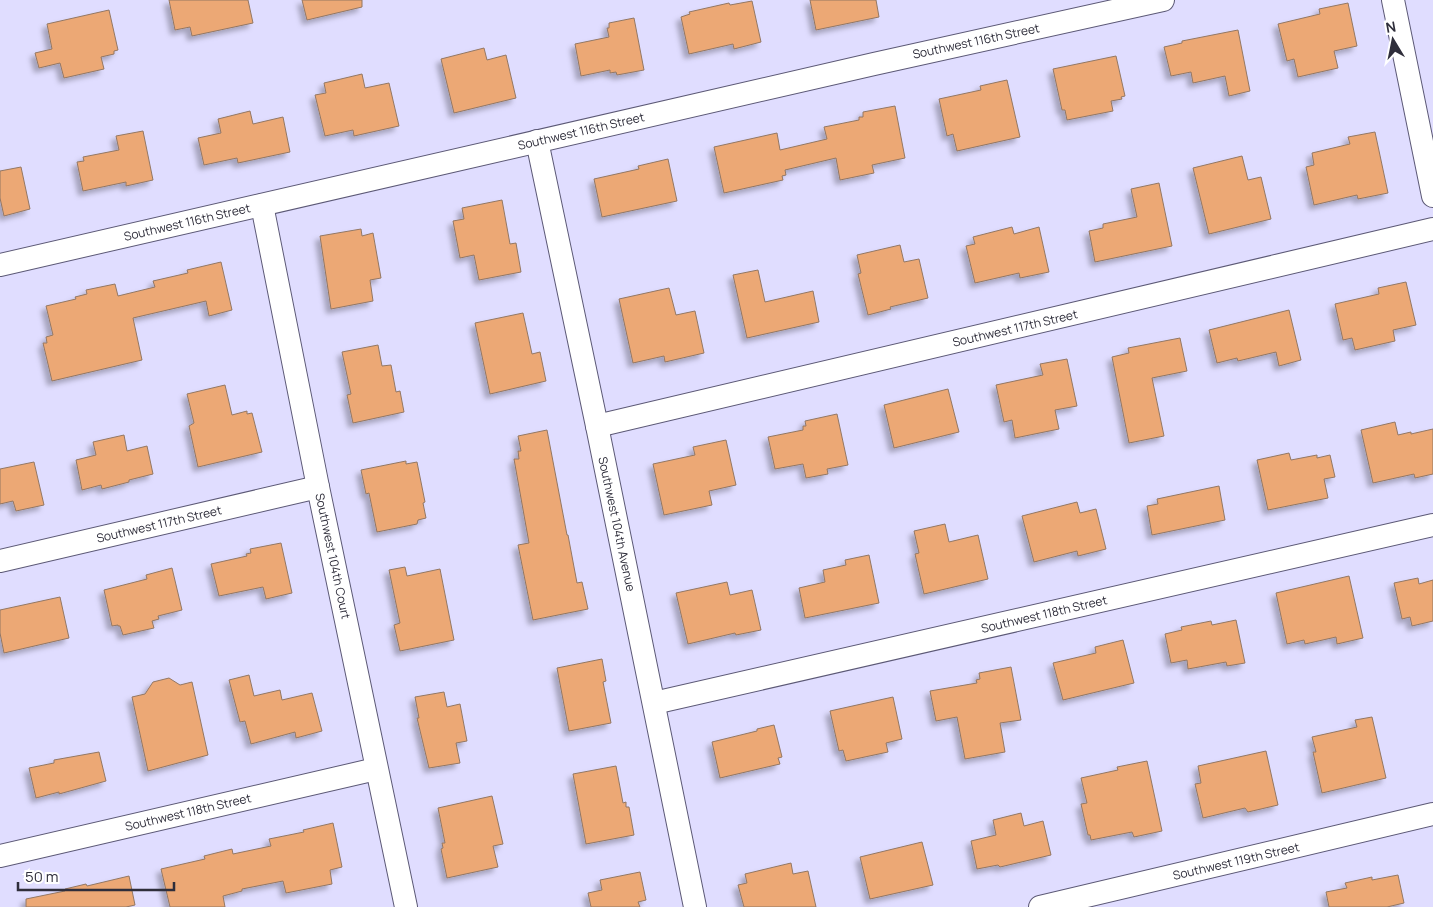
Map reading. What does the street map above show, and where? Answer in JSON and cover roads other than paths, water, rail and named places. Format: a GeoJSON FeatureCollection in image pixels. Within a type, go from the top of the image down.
{"type":"FeatureCollection","features":[{"type":"Feature","properties":{"kind":"street","name":"Southwest 116th Street"},"geometry":{"type":"LineString","coordinates":[[0,265],[874,64],[1163,0]]}},
{"type":"Feature","properties":{"kind":"street"},"geometry":{"type":"LineString","coordinates":[[1393,0],[1433,196]]}},
{"type":"Feature","properties":{"kind":"street","name":"Southwest 104th Avenue"},"geometry":{"type":"LineString","coordinates":[[537,141],[695,907]]}},
{"type":"Feature","properties":{"kind":"street","name":"Southwest 104th Court"},"geometry":{"type":"LineString","coordinates":[[262,205],[318,487],[406,907]]}},
{"type":"Feature","properties":{"kind":"street","name":"Southwest 117th Street"},"geometry":{"type":"LineString","coordinates":[[597,426],[1433,229]]}},
{"type":"Feature","properties":{"kind":"street","name":"Southwest 117th Street"},"geometry":{"type":"LineString","coordinates":[[0,561],[318,487]]}},
{"type":"Feature","properties":{"kind":"street","name":"Southwest 118th Street"},"geometry":{"type":"LineString","coordinates":[[654,703],[1433,525]]}},
{"type":"Feature","properties":{"kind":"street","name":"Southwest 118th Street"},"geometry":{"type":"LineString","coordinates":[[0,856],[376,769]]}},
{"type":"Feature","properties":{"kind":"street","name":"Southwest 119th Street"},"geometry":{"type":"LineString","coordinates":[[1040,907],[1433,814]]}}]}
